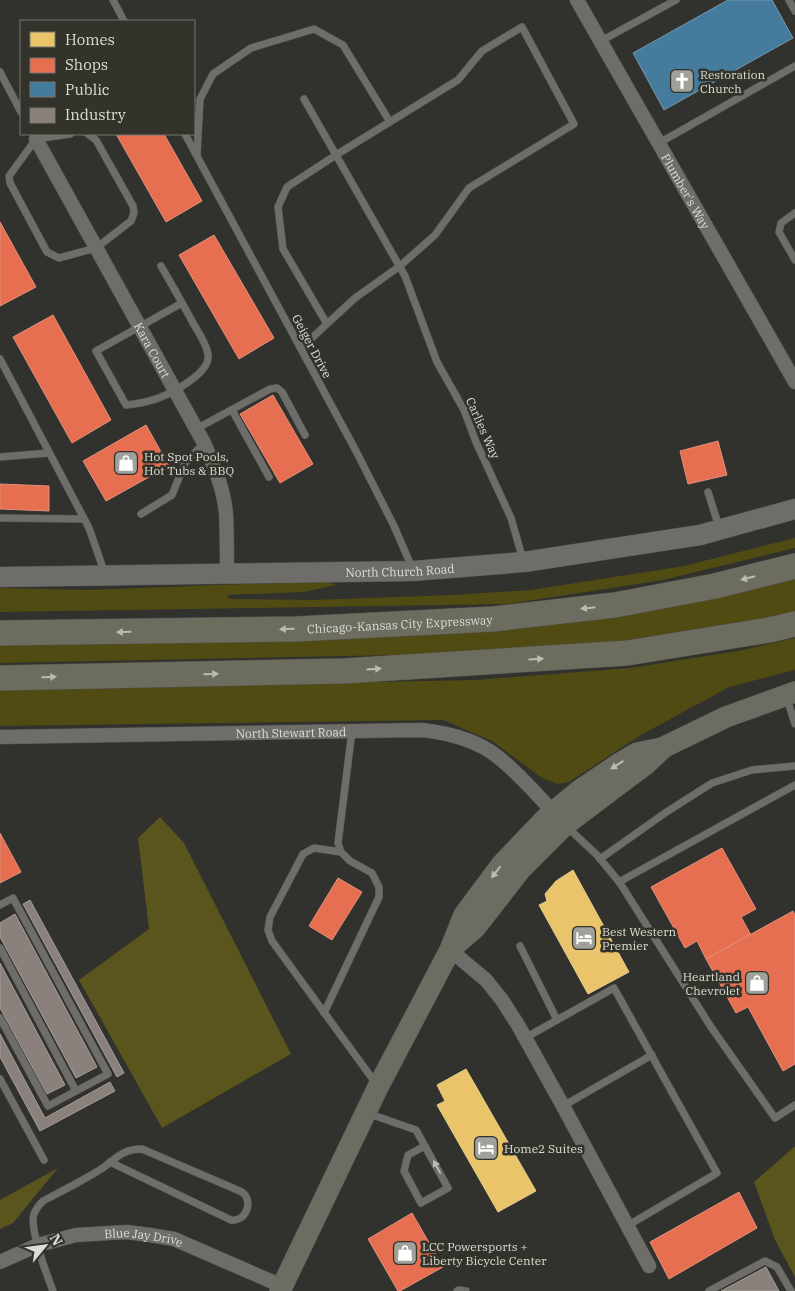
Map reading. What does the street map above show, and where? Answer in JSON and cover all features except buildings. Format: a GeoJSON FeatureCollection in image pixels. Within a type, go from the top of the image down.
{"type":"FeatureCollection","features":[{"type":"Feature","properties":{"kind":"highway","name":"Chicago-Kansas City Expressway"},"geometry":{"type":"LineString","coordinates":[[0,633],[296,629],[493,619],[615,605],[715,586],[795,566]]}},
{"type":"Feature","properties":{"kind":"highway"},"geometry":{"type":"LineString","coordinates":[[0,678],[344,670],[627,653],[795,624]]}},
{"type":"Feature","properties":{"kind":"main road","name":"North Church Road"},"geometry":{"type":"LineString","coordinates":[[0,577],[414,571],[524,562],[700,535],[795,509]]}},
{"type":"Feature","properties":{"kind":"main road"},"geometry":{"type":"LineString","coordinates":[[281,1289],[378,1087],[450,950],[475,928],[559,819],[612,789],[645,765],[662,748],[726,717],[790,693]]}},
{"type":"Feature","properties":{"kind":"street","name":"Plumber's Way"},"geometry":{"type":"LineString","coordinates":[[577,0],[795,382]]}},
{"type":"Feature","properties":{"kind":"street","name":"Kara Court"},"geometry":{"type":"LineString","coordinates":[[35,136],[204,443],[213,464],[226,513],[227,573]]}},
{"type":"Feature","properties":{"kind":"street","name":"North Stewart Road"},"geometry":{"type":"LineString","coordinates":[[0,738],[422,730],[442,732],[462,738],[497,756],[528,784],[559,819]]}},
{"type":"Feature","properties":{"kind":"street"},"geometry":{"type":"LineString","coordinates":[[450,950],[486,980],[502,1000],[563,1106],[649,1266]]}},
{"type":"Feature","properties":{"kind":"street","name":"Blue Jay Drive"},"geometry":{"type":"LineString","coordinates":[[0,1262],[38,1245],[76,1235],[127,1232],[174,1240],[281,1289]]}},
{"type":"Feature","properties":{"kind":"lane"},"geometry":{"type":"LineString","coordinates":[[113,0],[123,20]]}},
{"type":"Feature","properties":{"kind":"lane"},"geometry":{"type":"LineString","coordinates":[[601,41],[676,0]]}},
{"type":"Feature","properties":{"kind":"lane"},"geometry":{"type":"LineString","coordinates":[[789,0],[795,11]]}},
{"type":"Feature","properties":{"kind":"lane"},"geometry":{"type":"LineString","coordinates":[[301,348],[327,324],[355,298],[400,266],[435,235],[469,188],[574,124],[522,27],[482,51],[458,80],[287,187],[278,207],[283,249],[327,324]]}},
{"type":"Feature","properties":{"kind":"lane"},"geometry":{"type":"LineString","coordinates":[[197,156],[200,99],[213,74],[251,48],[314,29],[343,45],[390,122]]}},
{"type":"Feature","properties":{"kind":"lane"},"geometry":{"type":"LineString","coordinates":[[659,143],[795,66]]}},
{"type":"Feature","properties":{"kind":"lane"},"geometry":{"type":"LineString","coordinates":[[0,72],[20,110]]}},
{"type":"Feature","properties":{"kind":"lane","name":"Carlies Way"},"geometry":{"type":"LineString","coordinates":[[304,99],[405,276],[437,362],[464,410],[476,442],[512,518],[524,562]]}},
{"type":"Feature","properties":{"kind":"lane"},"geometry":{"type":"LineString","coordinates":[[52,135],[35,136],[9,176],[10,184],[47,252],[59,258],[96,248],[131,221],[134,213],[133,206],[96,140],[89,135]]}},
{"type":"Feature","properties":{"kind":"lane","name":"Geiger Drive"},"geometry":{"type":"LineString","coordinates":[[186,135],[365,468],[414,571]]}},
{"type":"Feature","properties":{"kind":"lane"},"geometry":{"type":"LineString","coordinates":[[795,213],[781,223],[779,232],[795,260]]}},
{"type":"Feature","properties":{"kind":"lane"},"geometry":{"type":"LineString","coordinates":[[161,266],[182,303],[204,343],[209,355],[208,363],[203,370],[175,391],[153,400],[126,405],[96,351],[182,303]]}},
{"type":"Feature","properties":{"kind":"lane"},"geometry":{"type":"LineString","coordinates":[[0,359],[89,528],[106,575]]}},
{"type":"Feature","properties":{"kind":"lane"},"geometry":{"type":"LineString","coordinates":[[196,429],[270,389],[277,388],[282,392],[305,436]]}},
{"type":"Feature","properties":{"kind":"lane"},"geometry":{"type":"LineString","coordinates":[[232,410],[269,477]]}},
{"type":"Feature","properties":{"kind":"lane"},"geometry":{"type":"LineString","coordinates":[[141,514],[172,495],[185,463],[204,443]]}},
{"type":"Feature","properties":{"kind":"lane"},"geometry":{"type":"LineString","coordinates":[[0,458],[49,453]]}},
{"type":"Feature","properties":{"kind":"lane"},"geometry":{"type":"LineString","coordinates":[[708,492],[720,530]]}},
{"type":"Feature","properties":{"kind":"lane"},"geometry":{"type":"LineString","coordinates":[[0,518],[84,518]]}},
{"type":"Feature","properties":{"kind":"lane"},"geometry":{"type":"LineString","coordinates":[[790,693],[795,724]]}},
{"type":"Feature","properties":{"kind":"lane"},"geometry":{"type":"LineString","coordinates":[[340,852],[338,844],[352,731]]}},
{"type":"Feature","properties":{"kind":"lane"},"geometry":{"type":"LineString","coordinates":[[600,859],[665,813],[712,783],[752,770],[795,766]]}},
{"type":"Feature","properties":{"kind":"lane"},"geometry":{"type":"LineString","coordinates":[[619,882],[795,784]]}},
{"type":"Feature","properties":{"kind":"lane"},"geometry":{"type":"LineString","coordinates":[[559,819],[600,859],[619,882],[711,1027],[775,1118],[795,1104]]}},
{"type":"Feature","properties":{"kind":"lane"},"geometry":{"type":"LineString","coordinates":[[324,1013],[379,897],[379,887],[372,873],[340,852],[314,848],[303,854],[270,917],[268,930],[272,941],[324,1013],[378,1087]]}},
{"type":"Feature","properties":{"kind":"lane"},"geometry":{"type":"LineString","coordinates":[[0,904],[13,898],[108,1074],[48,1106],[0,1018]]}},
{"type":"Feature","properties":{"kind":"lane"},"geometry":{"type":"LineString","coordinates":[[520,946],[557,1020]]}},
{"type":"Feature","properties":{"kind":"lane"},"geometry":{"type":"LineString","coordinates":[[0,948],[76,1091]]}},
{"type":"Feature","properties":{"kind":"lane"},"geometry":{"type":"LineString","coordinates":[[525,1038],[614,988],[717,1173],[627,1226]]}},
{"type":"Feature","properties":{"kind":"lane"},"geometry":{"type":"LineString","coordinates":[[563,1106],[652,1055]]}},
{"type":"Feature","properties":{"kind":"lane"},"geometry":{"type":"LineString","coordinates":[[0,1079],[44,1160]]}},
{"type":"Feature","properties":{"kind":"lane"},"geometry":{"type":"LineString","coordinates":[[366,1113],[416,1130],[425,1146],[448,1188],[421,1203],[404,1171],[408,1155],[425,1146]]}},
{"type":"Feature","properties":{"kind":"lane"},"geometry":{"type":"LineString","coordinates":[[53,1291],[42,1264],[33,1222],[37,1207],[100,1170],[110,1162],[122,1153],[132,1149],[142,1149],[242,1192],[246,1195],[248,1205],[241,1218],[231,1220],[110,1162]]}},
{"type":"Feature","properties":{"kind":"lane"},"geometry":{"type":"LineString","coordinates":[[709,1291],[765,1261],[777,1267],[791,1291]]}},
{"type":"Feature","properties":{"kind":"lane"},"geometry":{"type":"LineString","coordinates":[[457,1291],[466,1291]]}},
{"type":"Feature","properties":{"kind":"shaded area"},"geometry":{"type":"Polygon","coordinates":[[[795,538],[795,548],[663,580],[508,604],[0,612],[0,588],[89,590],[323,581],[336,585],[304,592],[227,595],[230,599],[312,600],[531,590],[684,566],[795,538]]]}},
{"type":"Feature","properties":{"kind":"shaded area"},"geometry":{"type":"Polygon","coordinates":[[[795,577],[795,611],[746,623],[595,644],[495,653],[0,663],[0,644],[132,642],[795,577]]]}},
{"type":"Feature","properties":{"kind":"shaded area"},"geometry":{"type":"Polygon","coordinates":[[[795,638],[795,670],[729,687],[641,735],[569,782],[557,784],[542,778],[492,741],[443,720],[0,726],[0,689],[476,680],[630,668],[738,651],[795,638]]]}},
{"type":"Feature","properties":{"kind":"shaded area"},"geometry":{"type":"Polygon","coordinates":[[[160,817],[184,843],[291,1054],[162,1128],[79,980],[149,929],[138,838],[160,817]]]}},
{"type":"Feature","properties":{"kind":"shaded area"},"geometry":{"type":"Polygon","coordinates":[[[795,1146],[795,1277],[775,1240],[754,1182],[795,1146]]]}},
{"type":"Feature","properties":{"kind":"shaded area"},"geometry":{"type":"Polygon","coordinates":[[[58,1168],[13,1223],[0,1229],[0,1200],[58,1168]]]}},
{"type":"Feature","properties":{"kind":"place","name":"Restoration Church"},"geometry":{"type":"Point","coordinates":[682,81]}},
{"type":"Feature","properties":{"kind":"place","name":"Hot Spot Pools, Hot Tubs & BBQ"},"geometry":{"type":"Point","coordinates":[126,463]}},
{"type":"Feature","properties":{"kind":"place","name":"Best Western Premier"},"geometry":{"type":"Point","coordinates":[584,938]}},
{"type":"Feature","properties":{"kind":"place","name":"Heartland Chevrolet"},"geometry":{"type":"Point","coordinates":[757,983]}},
{"type":"Feature","properties":{"kind":"place","name":"Home2 Suites"},"geometry":{"type":"Point","coordinates":[486,1148]}},
{"type":"Feature","properties":{"kind":"place","name":"LCC Powersports + Liberty Bicycle Center"},"geometry":{"type":"Point","coordinates":[405,1253]}}]}
